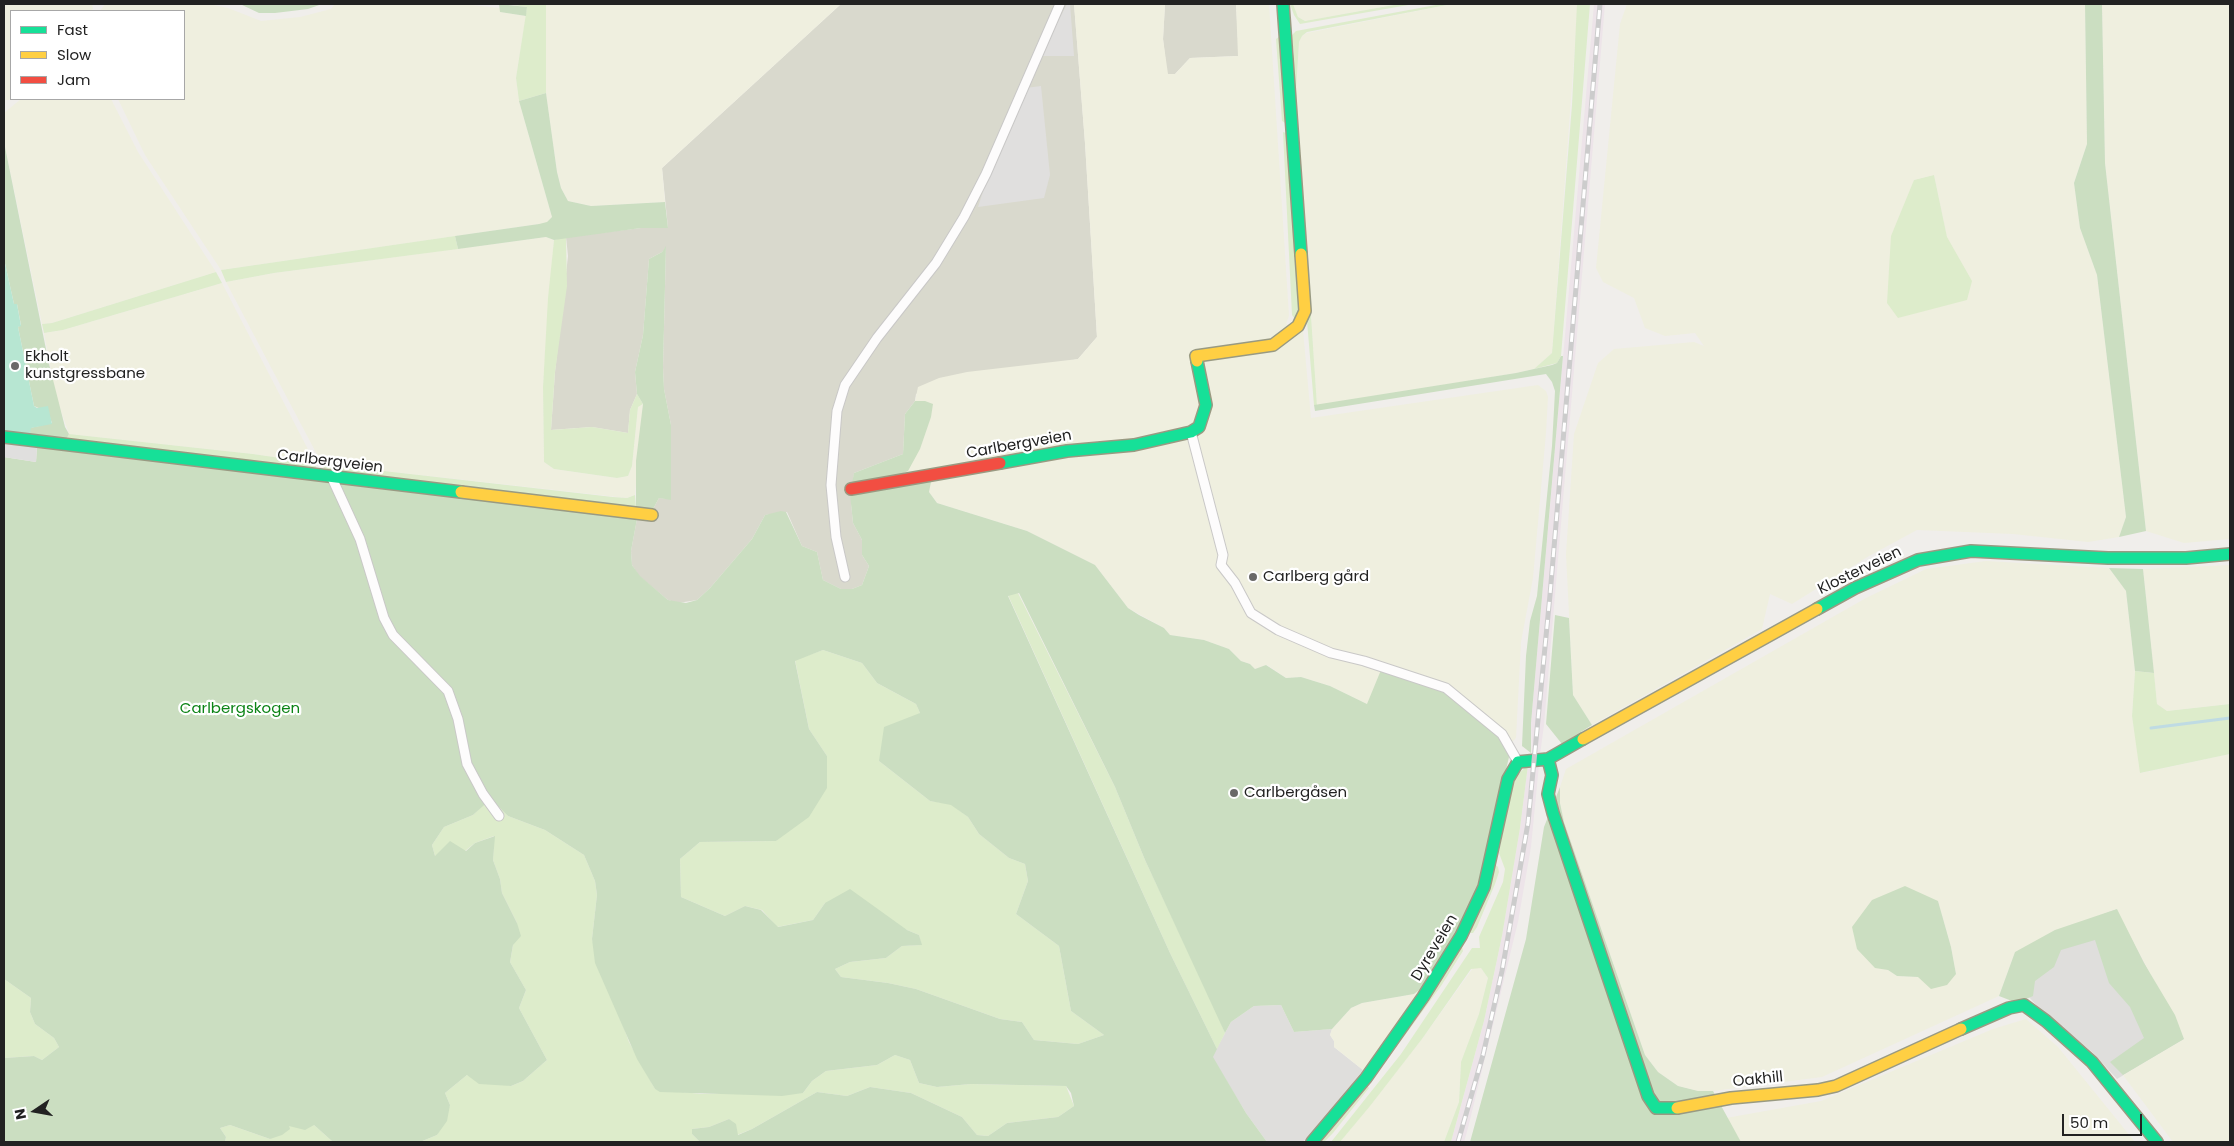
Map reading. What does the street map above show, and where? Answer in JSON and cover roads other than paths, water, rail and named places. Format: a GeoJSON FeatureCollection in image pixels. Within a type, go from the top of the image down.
{"type":"FeatureCollection","features":[{"type":"Feature","properties":{"kind":"street"},"geometry":{"type":"LineString","coordinates":[[845,577],[836,537],[831,485],[837,411],[845,385],[877,338],[936,263],[964,217],[986,174],[1060,4]]}},
{"type":"Feature","properties":{"kind":"street"},"geometry":{"type":"LineString","coordinates":[[1283,4],[1304,311],[1298,326],[1287,337],[1273,345],[1196,356],[1206,405],[1199,428],[1191,432],[1223,555],[1221,565],[1252,613],[1278,630],[1331,653],[1364,661],[1446,688],[1502,734],[1518,762],[1544,760]]}},
{"type":"Feature","properties":{"kind":"street","name":"Carlbergveien"},"geometry":{"type":"LineString","coordinates":[[851,489],[1067,451],[1134,445],[1191,432]]}},
{"type":"Feature","properties":{"kind":"street","name":"Carlbergveien"},"geometry":{"type":"LineString","coordinates":[[4,437],[332,478],[652,515]]}},
{"type":"Feature","properties":{"kind":"street"},"geometry":{"type":"LineString","coordinates":[[332,478],[360,539],[393,636],[448,690],[458,719],[467,764],[483,794],[499,816]]}},
{"type":"Feature","properties":{"kind":"street","name":"Klosterveien"},"geometry":{"type":"LineString","coordinates":[[1544,760],[1855,588],[1890,570],[1918,560],[1971,551],[2108,558],[2186,558],[2230,554]]}},
{"type":"Feature","properties":{"kind":"street","name":"Oakhill"},"geometry":{"type":"LineString","coordinates":[[1544,760],[1552,775],[1548,794],[1553,813],[1648,1096],[1656,1108],[1677,1108],[1731,1098],[1818,1090],[1836,1086],[2009,1008],[2024,1005],[2092,1062],[2156,1142]]}},
{"type":"Feature","properties":{"kind":"street","name":"Dyreveien"},"geometry":{"type":"LineString","coordinates":[[1312,1142],[1366,1078],[1423,997],[1461,936],[1484,887],[1508,779],[1518,762]]}},
{"type":"Feature","properties":{"kind":"waterway"},"geometry":{"type":"LineString","coordinates":[[2151,728],[2230,718]]}},
{"type":"Feature","properties":{"kind":"railway"},"geometry":{"type":"LineString","coordinates":[[1458,1142],[1483,1055],[1502,971],[1528,823],[1550,595],[1600,4]]}},
{"type":"Feature","properties":{"kind":"place","name":"Ekholt kunstgressbane"},"geometry":{"type":"Point","coordinates":[15,366]}},
{"type":"Feature","properties":{"kind":"place","name":"Carlberg gård"},"geometry":{"type":"Point","coordinates":[1253,577]}},
{"type":"Feature","properties":{"kind":"place","name":"Carlbergåsen"},"geometry":{"type":"Point","coordinates":[1234,793]}},
{"type":"Feature","properties":{"kind":"park label","name":"Carlbergskogen"},"geometry":{"type":"Point","coordinates":[240,709]}}]}
